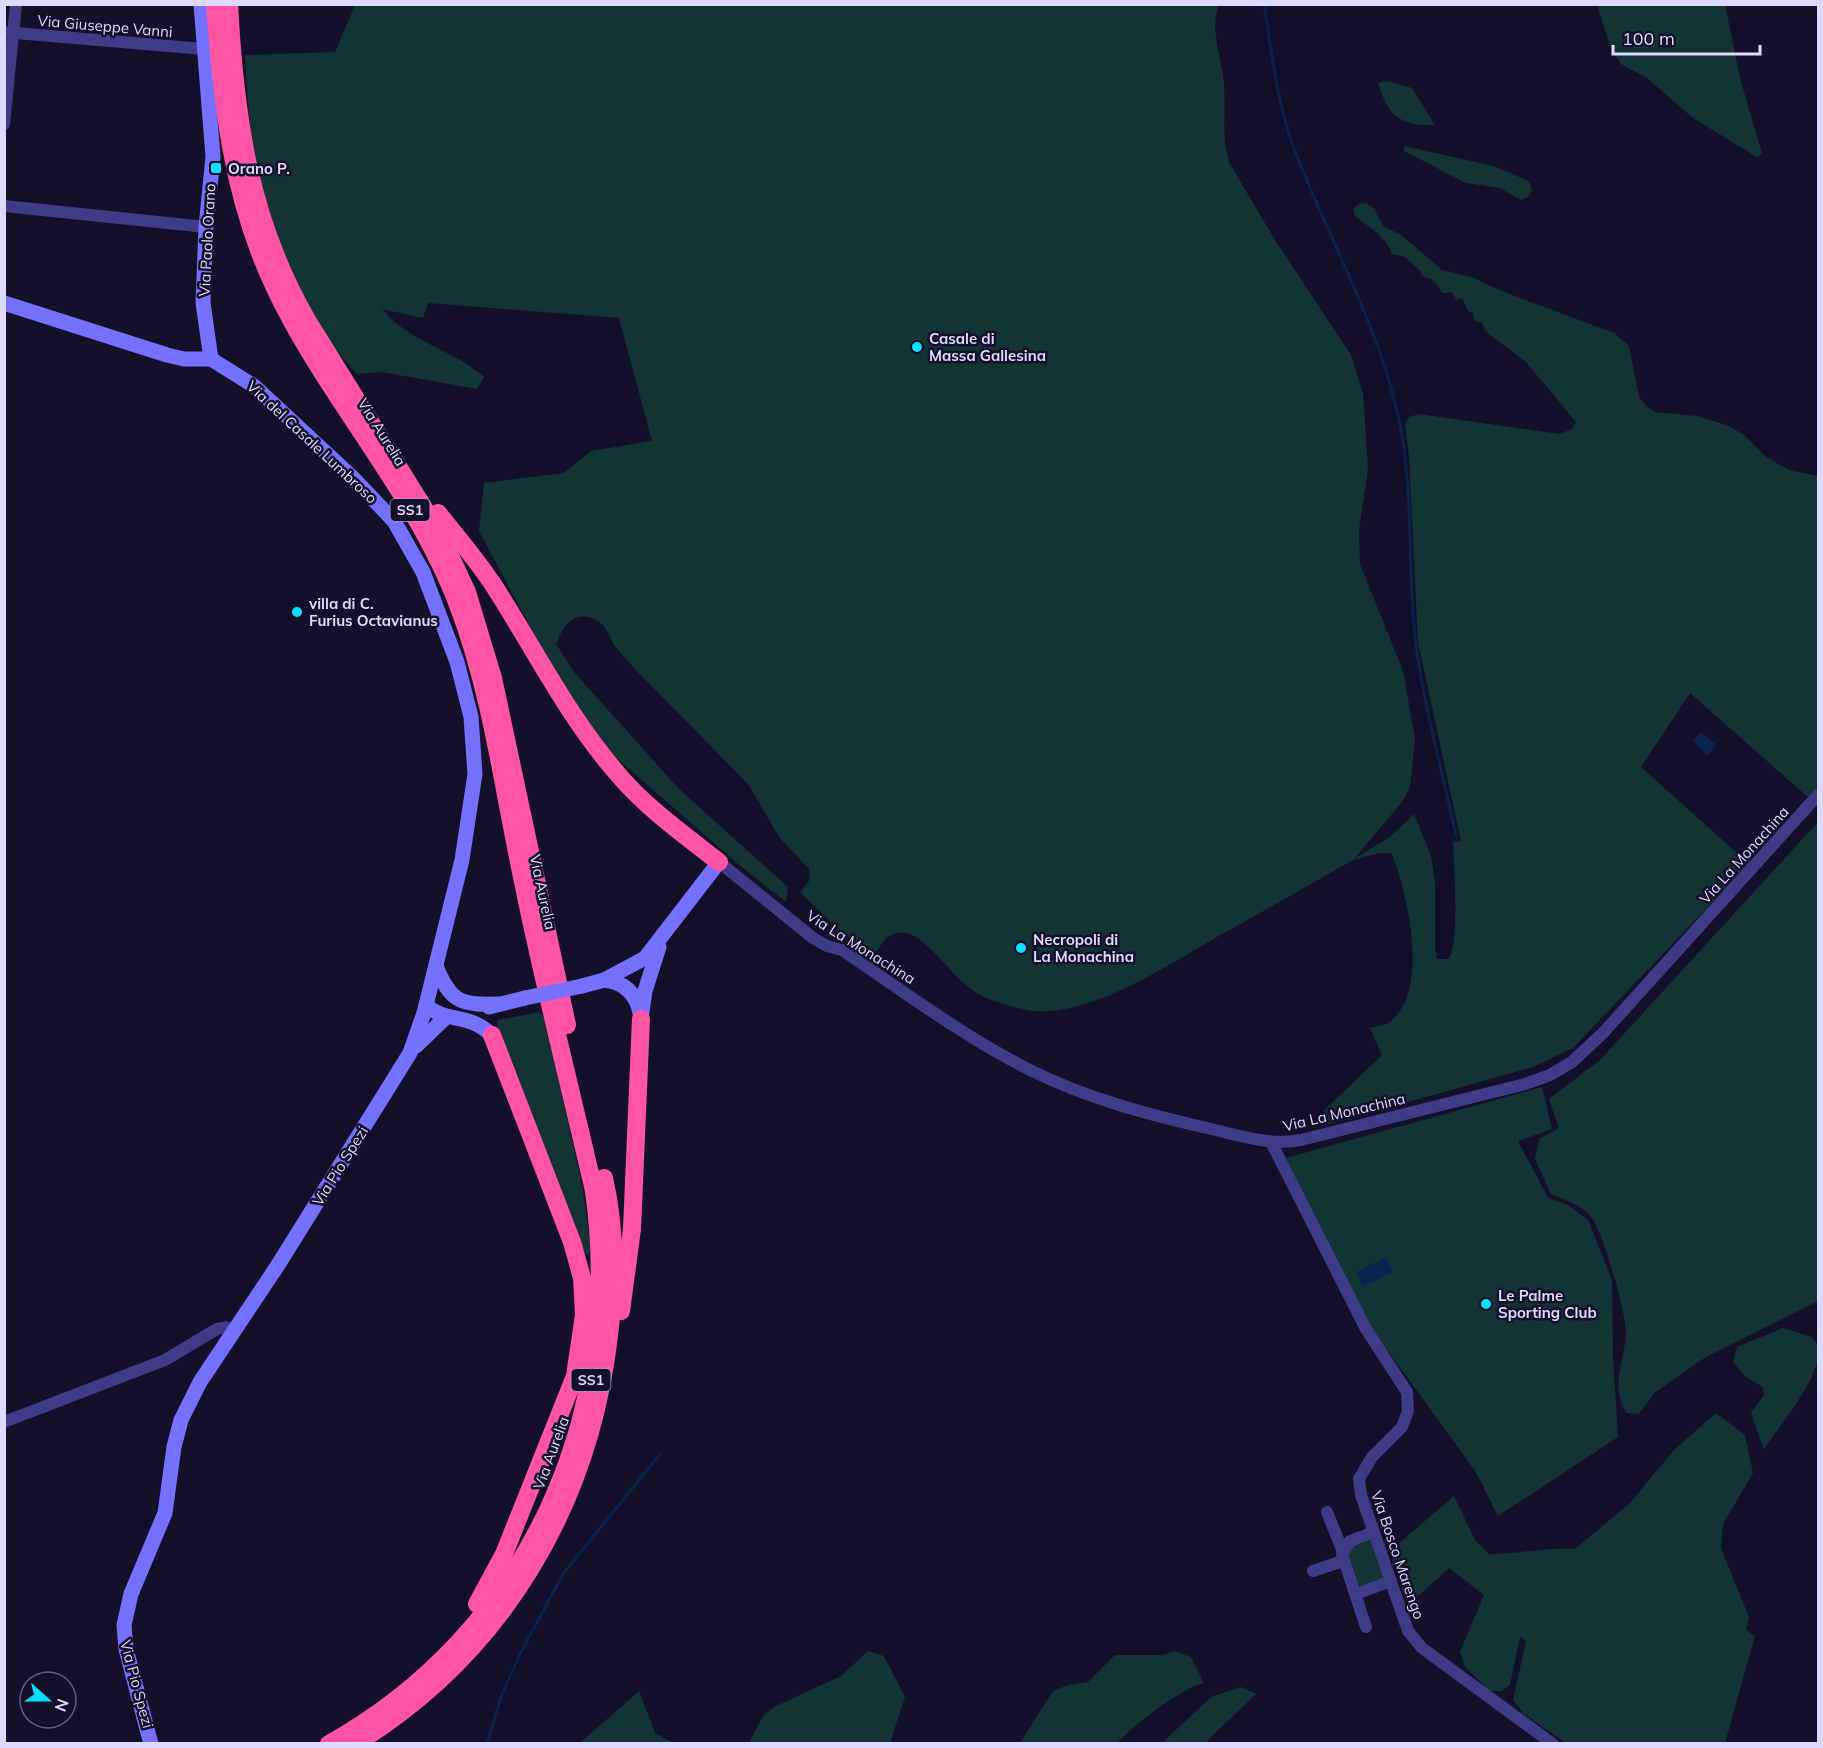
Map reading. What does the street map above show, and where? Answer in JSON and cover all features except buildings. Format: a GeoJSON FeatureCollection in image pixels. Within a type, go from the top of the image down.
{"type":"FeatureCollection","features":[{"type":"Feature","properties":{"kind":"highway","name":"Via Aurelia"},"geometry":{"type":"LineString","coordinates":[[215,4],[226,128],[255,243],[295,325],[432,548],[464,621],[480,679],[535,942],[594,1191],[599,1227],[600,1298],[597,1344],[587,1403],[573,1451],[544,1520],[519,1563],[457,1645],[424,1678],[381,1711],[329,1743]]}},
{"type":"Feature","properties":{"kind":"highway","name":"Via Aurelia"},"geometry":{"type":"LineString","coordinates":[[229,4],[236,105],[253,192],[265,231],[286,284],[440,534],[459,573],[483,639],[611,1221],[613,1299],[604,1377],[581,1467],[556,1525],[523,1581],[472,1646],[411,1706],[355,1743]]}},
{"type":"Feature","properties":{"kind":"highway"},"geometry":{"type":"LineString","coordinates":[[397,464],[487,577],[572,716],[604,759],[642,799],[718,862]]}},
{"type":"Feature","properties":{"kind":"highway"},"geometry":{"type":"LineString","coordinates":[[604,1377],[621,1314],[630,1257],[641,1019]]}},
{"type":"Feature","properties":{"kind":"highway"},"geometry":{"type":"LineString","coordinates":[[424,1678],[496,1574],[575,1376],[582,1340],[584,1292],[572,1242],[492,1035]]}},
{"type":"Feature","properties":{"kind":"street"},"geometry":{"type":"LineString","coordinates":[[4,124],[9,33],[16,4]]}},
{"type":"Feature","properties":{"kind":"street"},"geometry":{"type":"LineString","coordinates":[[201,4],[204,49]]}},
{"type":"Feature","properties":{"kind":"street","name":"Via Giuseppe Vanni"},"geometry":{"type":"LineString","coordinates":[[9,33],[204,49]]}},
{"type":"Feature","properties":{"kind":"street","name":"Via Paolo Orano"},"geometry":{"type":"LineString","coordinates":[[204,49],[213,157],[206,227],[203,303],[211,359]]}},
{"type":"Feature","properties":{"kind":"street"},"geometry":{"type":"LineString","coordinates":[[4,206],[206,227]]}},
{"type":"Feature","properties":{"kind":"street"},"geometry":{"type":"LineString","coordinates":[[4,303],[167,355],[184,359],[211,359]]}},
{"type":"Feature","properties":{"kind":"street","name":"Via del Casale Lumbroso"},"geometry":{"type":"LineString","coordinates":[[211,359],[260,391],[353,478],[394,521],[420,565]]}},
{"type":"Feature","properties":{"kind":"street","name":"Via Pio Spezi"},"geometry":{"type":"LineString","coordinates":[[151,1743],[125,1644],[125,1614],[165,1513],[174,1447],[184,1414],[200,1382],[410,1053],[427,1000],[467,839],[475,764],[464,687],[444,624],[420,565]]}},
{"type":"Feature","properties":{"kind":"street","name":"Via La Monachina"},"geometry":{"type":"LineString","coordinates":[[718,862],[813,938],[827,946],[842,950],[979,1041],[1028,1069],[1116,1104],[1271,1142],[1301,1140],[1525,1084],[1566,1067],[1603,1033],[1818,795]]}},
{"type":"Feature","properties":{"kind":"street"},"geometry":{"type":"LineString","coordinates":[[410,1053],[452,1017],[604,980],[641,962],[664,936],[718,862]]}},
{"type":"Feature","properties":{"kind":"street"},"geometry":{"type":"LineString","coordinates":[[641,1019],[647,983],[664,936]]}},
{"type":"Feature","properties":{"kind":"street"},"geometry":{"type":"LineString","coordinates":[[436,966],[452,996]]}},
{"type":"Feature","properties":{"kind":"street"},"geometry":{"type":"LineString","coordinates":[[604,980],[621,984],[632,992],[641,1019]]}},
{"type":"Feature","properties":{"kind":"street"},"geometry":{"type":"LineString","coordinates":[[427,1000],[452,996],[469,1004],[499,1004]]}},
{"type":"Feature","properties":{"kind":"street"},"geometry":{"type":"LineString","coordinates":[[427,1000],[452,1017],[475,1022],[492,1035]]}},
{"type":"Feature","properties":{"kind":"street"},"geometry":{"type":"LineString","coordinates":[[492,1035],[490,1021],[499,1004]]}},
{"type":"Feature","properties":{"kind":"street","name":"Via Bosco Marengo"},"geometry":{"type":"LineString","coordinates":[[1271,1142],[1366,1329],[1407,1392],[1408,1411],[1402,1427],[1372,1457],[1359,1477],[1361,1495],[1404,1621],[1414,1640],[1553,1743]]}},
{"type":"Feature","properties":{"kind":"street"},"geometry":{"type":"LineString","coordinates":[[4,1422],[165,1360],[220,1328],[234,1330]]}},
{"type":"Feature","properties":{"kind":"street"},"geometry":{"type":"LineString","coordinates":[[1327,1512],[1366,1627]]}},
{"type":"Feature","properties":{"kind":"street"},"geometry":{"type":"LineString","coordinates":[[1313,1571],[1343,1556],[1350,1541],[1374,1532]]}},
{"type":"Feature","properties":{"kind":"street"},"geometry":{"type":"LineString","coordinates":[[1356,1594],[1391,1581]]}},
{"type":"Feature","properties":{"kind":"green space"},"geometry":{"type":"Polygon","coordinates":[[[355,5],[1219,5],[1215,24],[1224,84],[1225,135],[1230,164],[1275,240],[1351,355],[1363,393],[1368,469],[1359,530],[1360,564],[1403,671],[1415,739],[1410,788],[1402,802],[1354,859],[1390,837],[1414,814],[1431,856],[1435,883],[1437,959],[1448,959],[1452,952],[1455,922],[1453,842],[1461,841],[1418,642],[1409,456],[1405,424],[1409,417],[1419,414],[1560,434],[1572,429],[1576,422],[1526,362],[1485,331],[1483,324],[1474,320],[1473,313],[1468,311],[1462,298],[1456,300],[1452,292],[1442,293],[1436,284],[1421,276],[1421,272],[1405,257],[1392,254],[1386,242],[1355,216],[1353,209],[1359,204],[1366,203],[1374,208],[1383,226],[1401,235],[1442,270],[1471,277],[1509,294],[1614,333],[1629,346],[1639,397],[1655,412],[1697,416],[1726,425],[1743,434],[1766,457],[1789,470],[1818,476],[1818,787],[1809,798],[1690,693],[1641,767],[1749,864],[1573,1048],[1533,1067],[1322,1126],[1316,1118],[1382,1055],[1368,1028],[1386,1024],[1400,1011],[1409,992],[1412,943],[1409,917],[1398,870],[1391,853],[1379,853],[1353,860],[1132,985],[1082,1005],[1058,1010],[1027,1010],[985,997],[959,979],[935,953],[910,934],[898,933],[886,939],[874,956],[838,929],[800,892],[809,881],[810,870],[780,838],[748,784],[633,667],[614,645],[602,624],[593,619],[579,617],[573,619],[563,629],[556,644],[574,672],[678,788],[788,887],[786,902],[738,864],[604,747],[551,666],[479,531],[484,483],[564,473],[591,451],[652,441],[619,318],[428,303],[423,318],[382,309],[405,330],[459,359],[484,377],[477,389],[382,372],[357,374],[336,350],[301,296],[275,236],[265,204],[251,131],[245,55],[335,52],[355,5]]]}},
{"type":"Feature","properties":{"kind":"green space"},"geometry":{"type":"Polygon","coordinates":[[[1597,5],[1725,5],[1740,78],[1762,154],[1757,157],[1693,118],[1647,78],[1621,64],[1612,51],[1597,5]]]}},
{"type":"Feature","properties":{"kind":"green space"},"geometry":{"type":"Polygon","coordinates":[[[1387,81],[1412,88],[1435,125],[1413,124],[1397,117],[1386,104],[1378,83],[1387,81]]]}},
{"type":"Feature","properties":{"kind":"green space"},"geometry":{"type":"Polygon","coordinates":[[[1404,146],[1493,166],[1529,181],[1532,190],[1528,197],[1521,200],[1500,188],[1466,183],[1404,151],[1404,146]]]}},
{"type":"Feature","properties":{"kind":"green space"},"geometry":{"type":"Polygon","coordinates":[[[1818,822],[1818,1301],[1706,1357],[1654,1393],[1639,1414],[1627,1413],[1619,1393],[1619,1373],[1626,1332],[1625,1322],[1602,1238],[1591,1217],[1583,1209],[1551,1194],[1535,1159],[1539,1139],[1559,1128],[1549,1099],[1600,1060],[1818,822]]]}},
{"type":"Feature","properties":{"kind":"green space"},"geometry":{"type":"Polygon","coordinates":[[[540,1012],[545,1019],[582,1184],[591,1250],[588,1255],[581,1253],[497,1027],[498,1020],[540,1012]]]}},
{"type":"Feature","properties":{"kind":"green space","name":"Le Palme Sporting Club"},"geometry":{"type":"Polygon","coordinates":[[[1542,1087],[1552,1129],[1518,1141],[1548,1198],[1568,1205],[1588,1220],[1612,1280],[1613,1358],[1618,1437],[1498,1516],[1476,1472],[1372,1329],[1286,1158],[1542,1087]]]}},
{"type":"Feature","properties":{"kind":"green space"},"geometry":{"type":"Polygon","coordinates":[[[1783,1328],[1812,1337],[1818,1350],[1817,1361],[1806,1387],[1764,1449],[1751,1413],[1764,1395],[1763,1387],[1746,1377],[1733,1362],[1737,1347],[1783,1328]]]}},
{"type":"Feature","properties":{"kind":"green space"},"geometry":{"type":"Polygon","coordinates":[[[1716,1413],[1745,1435],[1753,1473],[1723,1524],[1721,1548],[1749,1617],[1746,1630],[1755,1636],[1725,1743],[1566,1743],[1524,1714],[1513,1700],[1526,1641],[1520,1637],[1510,1685],[1502,1691],[1490,1691],[1465,1667],[1460,1652],[1484,1595],[1449,1568],[1407,1606],[1390,1551],[1454,1496],[1475,1540],[1489,1554],[1575,1549],[1630,1503],[1674,1450],[1716,1413]]]}},
{"type":"Feature","properties":{"kind":"green space"},"geometry":{"type":"Polygon","coordinates":[[[1367,1539],[1371,1541],[1383,1576],[1381,1581],[1358,1586],[1346,1560],[1353,1544],[1367,1539]]]}},
{"type":"Feature","properties":{"kind":"green space"},"geometry":{"type":"Polygon","coordinates":[[[868,1651],[884,1656],[905,1697],[890,1743],[749,1743],[762,1717],[774,1707],[841,1676],[868,1651]]]}},
{"type":"Feature","properties":{"kind":"green space"},"geometry":{"type":"Polygon","coordinates":[[[1174,1651],[1191,1657],[1204,1683],[1169,1700],[1117,1743],[1020,1743],[1053,1691],[1068,1685],[1088,1682],[1115,1655],[1163,1655],[1174,1651]]]}},
{"type":"Feature","properties":{"kind":"green space"},"geometry":{"type":"Polygon","coordinates":[[[1241,1687],[1256,1694],[1207,1743],[1162,1743],[1211,1697],[1241,1687]]]}},
{"type":"Feature","properties":{"kind":"green space"},"geometry":{"type":"Polygon","coordinates":[[[639,1691],[655,1733],[673,1743],[580,1743],[639,1691]]]}},
{"type":"Feature","properties":{"kind":"water"},"geometry":{"type":"Polygon","coordinates":[[[1701,732],[1717,745],[1707,756],[1693,741],[1701,732]]]}},
{"type":"Feature","properties":{"kind":"water"},"geometry":{"type":"Polygon","coordinates":[[[1386,1257],[1393,1272],[1363,1287],[1356,1272],[1386,1257]]]}},
{"type":"Feature","properties":{"kind":"waterway"},"geometry":{"type":"LineString","coordinates":[[1264,4],[1276,78],[1289,133],[1377,344],[1397,411],[1406,461],[1416,642],[1425,698],[1456,836]]}},
{"type":"Feature","properties":{"kind":"waterway"},"geometry":{"type":"LineString","coordinates":[[487,1744],[501,1697],[520,1654],[563,1574],[660,1454]]}},
{"type":"Feature","properties":{"kind":"place","name":"Orano P."},"geometry":{"type":"Point","coordinates":[216,168]}},
{"type":"Feature","properties":{"kind":"place","name":"Casale di Massa Gallesina"},"geometry":{"type":"Point","coordinates":[917,347]}},
{"type":"Feature","properties":{"kind":"place","name":"villa di C. Furius Octavianus"},"geometry":{"type":"Point","coordinates":[297,612]}},
{"type":"Feature","properties":{"kind":"place","name":"Necropoli di La Monachina"},"geometry":{"type":"Point","coordinates":[1021,948]}},
{"type":"Feature","properties":{"kind":"place","name":"Le Palme Sporting Club"},"geometry":{"type":"Point","coordinates":[1486,1304]}}]}
